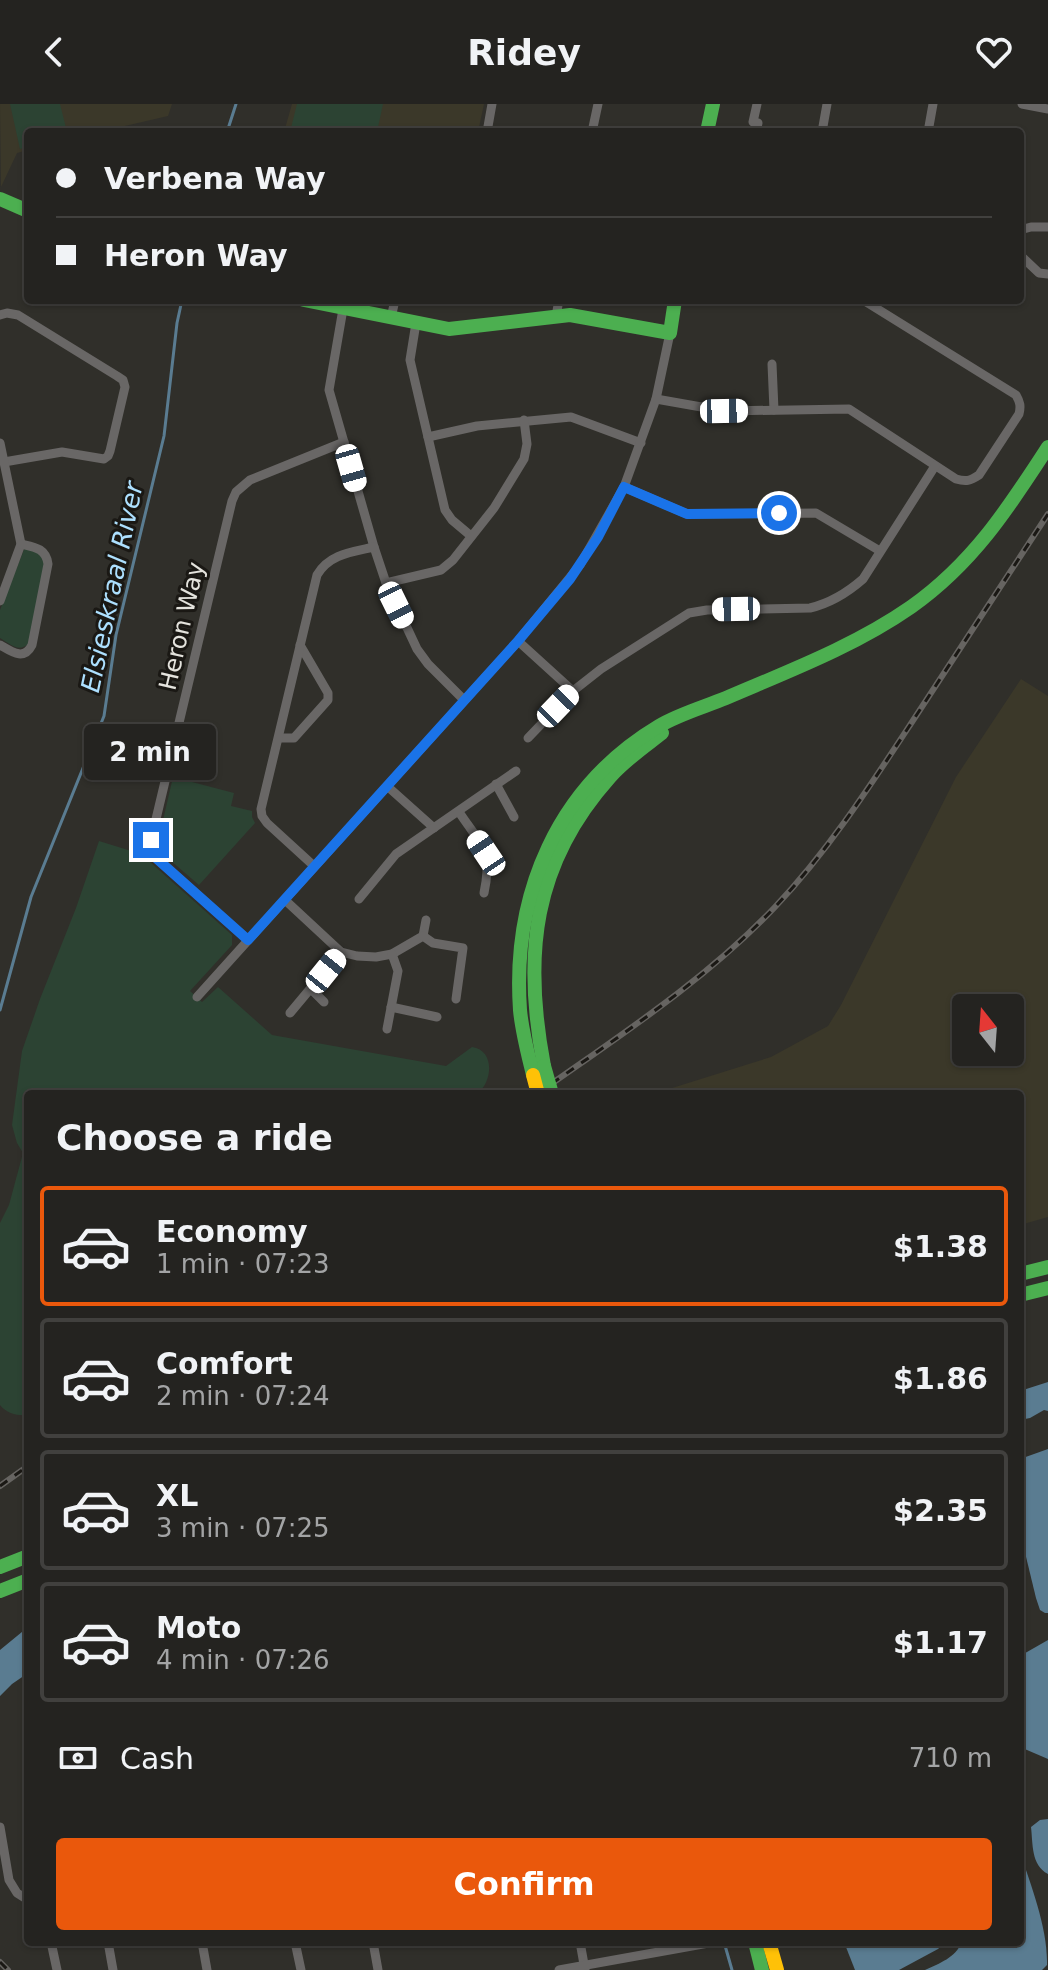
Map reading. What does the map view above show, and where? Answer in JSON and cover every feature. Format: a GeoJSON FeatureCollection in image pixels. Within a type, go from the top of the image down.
{"type":"FeatureCollection","features":[{"type":"Feature","properties":{"kind":"main road"},"geometry":{"type":"LineString","coordinates":[[708,128],[713,104]]}},
{"type":"Feature","properties":{"kind":"main road"},"geometry":{"type":"LineString","coordinates":[[0,199],[24,209]]}},
{"type":"Feature","properties":{"kind":"main road"},"geometry":{"type":"LineString","coordinates":[[321,304],[443,328],[583,316],[670,333],[674,304]]}},
{"type":"Feature","properties":{"kind":"main road"},"geometry":{"type":"LineString","coordinates":[[550,1090],[524,1038],[519,960],[534,878],[571,804],[619,752],[638,738],[661,725],[846,646],[917,604],[980,546],[1048,447]]}},
{"type":"Feature","properties":{"kind":"main road"},"geometry":{"type":"LineString","coordinates":[[538,1090],[539,1071]]}},
{"type":"Feature","properties":{"kind":"main road"},"geometry":{"type":"LineString","coordinates":[[1024,1273],[1048,1267]]}},
{"type":"Feature","properties":{"kind":"main road"},"geometry":{"type":"LineString","coordinates":[[1024,1295],[1048,1288]]}},
{"type":"Feature","properties":{"kind":"main road"},"geometry":{"type":"LineString","coordinates":[[0,1567],[24,1558]]}},
{"type":"Feature","properties":{"kind":"main road"},"geometry":{"type":"LineString","coordinates":[[0,1591],[24,1582]]}},
{"type":"Feature","properties":{"kind":"main road"},"geometry":{"type":"LineString","coordinates":[[756,1946],[762,1970]]}},
{"type":"Feature","properties":{"kind":"main road"},"geometry":{"type":"LineString","coordinates":[[770,1946],[777,1970]]}},
{"type":"Feature","properties":{"kind":"street"},"geometry":{"type":"LineString","coordinates":[[488,128],[492,104]]}},
{"type":"Feature","properties":{"kind":"street"},"geometry":{"type":"LineString","coordinates":[[593,128],[598,104]]}},
{"type":"Feature","properties":{"kind":"street"},"geometry":{"type":"LineString","coordinates":[[757,104],[753,122],[758,123],[757,128]]}},
{"type":"Feature","properties":{"kind":"street"},"geometry":{"type":"LineString","coordinates":[[823,128],[827,104]]}},
{"type":"Feature","properties":{"kind":"street"},"geometry":{"type":"LineString","coordinates":[[929,128],[933,104]]}},
{"type":"Feature","properties":{"kind":"street"},"geometry":{"type":"LineString","coordinates":[[1022,104],[1048,109]]}},
{"type":"Feature","properties":{"kind":"street"},"geometry":{"type":"LineString","coordinates":[[1024,230],[1048,227]]}},
{"type":"Feature","properties":{"kind":"street"},"geometry":{"type":"LineString","coordinates":[[1024,259],[1039,273],[1048,274]]}},
{"type":"Feature","properties":{"kind":"street"},"geometry":{"type":"LineString","coordinates":[[391,318],[394,304]]}},
{"type":"Feature","properties":{"kind":"street"},"geometry":{"type":"LineString","coordinates":[[556,316],[558,304]]}},
{"type":"Feature","properties":{"kind":"street"},"geometry":{"type":"LineString","coordinates":[[656,399],[717,411],[849,409],[956,479],[970,481],[979,475],[1019,414],[1020,401],[1016,395],[877,304]]}},
{"type":"Feature","properties":{"kind":"street"},"geometry":{"type":"LineString","coordinates":[[343,309],[329,390],[374,547],[386,583],[417,649],[464,700]]}},
{"type":"Feature","properties":{"kind":"street"},"geometry":{"type":"LineString","coordinates":[[0,315],[18,315],[123,380],[125,387],[110,451],[104,459],[62,452],[4,462]]}},
{"type":"Feature","properties":{"kind":"street"},"geometry":{"type":"LineString","coordinates":[[416,323],[410,360],[445,510],[471,536]]}},
{"type":"Feature","properties":{"kind":"street"},"geometry":{"type":"LineString","coordinates":[[197,997],[518,641],[580,565],[624,487],[656,399],[670,333]]}},
{"type":"Feature","properties":{"kind":"street"},"geometry":{"type":"LineString","coordinates":[[772,364],[774,410]]}},
{"type":"Feature","properties":{"kind":"street"},"geometry":{"type":"LineString","coordinates":[[428,437],[477,426],[571,417],[641,443]]}},
{"type":"Feature","properties":{"kind":"street"},"geometry":{"type":"LineString","coordinates":[[386,583],[441,570],[453,560],[494,508],[524,459],[527,444],[524,420]]}},
{"type":"Feature","properties":{"kind":"street","name":"Heron Way"},"geometry":{"type":"LineString","coordinates":[[248,940],[156,858],[151,851],[151,840],[236,492],[250,480],[344,442]]}},
{"type":"Feature","properties":{"kind":"street"},"geometry":{"type":"LineString","coordinates":[[0,443],[21,544],[0,601]]}},
{"type":"Feature","properties":{"kind":"street"},"geometry":{"type":"LineString","coordinates":[[528,738],[573,691],[601,669],[689,613],[810,608],[825,604],[852,589],[863,579],[935,466]]}},
{"type":"Feature","properties":{"kind":"street"},"geometry":{"type":"LineString","coordinates":[[624,487],[687,514],[816,513],[880,551]]}},
{"type":"Feature","properties":{"kind":"street"},"geometry":{"type":"LineString","coordinates":[[0,645],[17,655],[24,655],[32,645],[48,564],[40,549],[21,544]]}},
{"type":"Feature","properties":{"kind":"street"},"geometry":{"type":"LineString","coordinates":[[314,866],[267,823],[262,816],[263,800],[317,575],[329,560],[337,556],[374,547]]}},
{"type":"Feature","properties":{"kind":"street"},"geometry":{"type":"LineString","coordinates":[[518,641],[573,691]]}},
{"type":"Feature","properties":{"kind":"street"},"geometry":{"type":"LineString","coordinates":[[279,738],[294,738],[328,700],[328,693],[300,645]]}},
{"type":"Feature","properties":{"kind":"street"},"geometry":{"type":"LineString","coordinates":[[359,899],[396,854],[516,771]]}},
{"type":"Feature","properties":{"kind":"street"},"geometry":{"type":"LineString","coordinates":[[496,784],[514,817]]}},
{"type":"Feature","properties":{"kind":"street"},"geometry":{"type":"LineString","coordinates":[[387,786],[434,828]]}},
{"type":"Feature","properties":{"kind":"street"},"geometry":{"type":"LineString","coordinates":[[459,812],[486,853],[489,872],[484,893]]}},
{"type":"Feature","properties":{"kind":"street"},"geometry":{"type":"LineString","coordinates":[[285,900],[341,952],[357,956],[392,954],[423,936],[426,920]]}},
{"type":"Feature","properties":{"kind":"street"},"geometry":{"type":"LineString","coordinates":[[423,936],[433,943],[463,948],[456,999]]}},
{"type":"Feature","properties":{"kind":"street"},"geometry":{"type":"LineString","coordinates":[[290,1013],[341,952]]}},
{"type":"Feature","properties":{"kind":"street"},"geometry":{"type":"LineString","coordinates":[[387,1029],[398,971],[392,954]]}},
{"type":"Feature","properties":{"kind":"street"},"geometry":{"type":"LineString","coordinates":[[311,989],[324,1002]]}},
{"type":"Feature","properties":{"kind":"street"},"geometry":{"type":"LineString","coordinates":[[391,1007],[437,1017]]}},
{"type":"Feature","properties":{"kind":"street"},"geometry":{"type":"LineString","coordinates":[[0,1827],[9,1880],[17,1893],[24,1897]]}},
{"type":"Feature","properties":{"kind":"street"},"geometry":{"type":"LineString","coordinates":[[52,1946],[57,1970]]}},
{"type":"Feature","properties":{"kind":"street"},"geometry":{"type":"LineString","coordinates":[[109,1946],[113,1970]]}},
{"type":"Feature","properties":{"kind":"street"},"geometry":{"type":"LineString","coordinates":[[203,1946],[207,1970]]}},
{"type":"Feature","properties":{"kind":"street"},"geometry":{"type":"LineString","coordinates":[[296,1946],[301,1970]]}},
{"type":"Feature","properties":{"kind":"street"},"geometry":{"type":"LineString","coordinates":[[374,1946],[378,1970]]}},
{"type":"Feature","properties":{"kind":"street"},"geometry":{"type":"LineString","coordinates":[[581,1946],[584,1968]]}},
{"type":"Feature","properties":{"kind":"street"},"geometry":{"type":"LineString","coordinates":[[559,1970],[584,1968],[694,1946]]}},
{"type":"Feature","properties":{"kind":"shaded area"},"geometry":{"type":"Polygon","coordinates":[[[0,104],[172,104],[168,116],[116,128],[24,128],[24,151],[17,153],[1,187],[0,104]]]}},
{"type":"Feature","properties":{"kind":"shaded area"},"geometry":{"type":"Polygon","coordinates":[[[292,104],[484,104],[479,128],[285,128],[292,104]]]}},
{"type":"Feature","properties":{"kind":"shaded area"},"geometry":{"type":"Polygon","coordinates":[[[1021,679],[1048,696],[1048,1217],[1024,1224],[1024,1090],[666,1090],[771,1057],[828,1026],[956,777],[1021,679]]]}},
{"type":"Feature","properties":{"kind":"green space"},"geometry":{"type":"Polygon","coordinates":[[[10,104],[60,104],[66,128],[24,128],[24,148],[20,149],[10,104]]]}},
{"type":"Feature","properties":{"kind":"green space"},"geometry":{"type":"Polygon","coordinates":[[[297,104],[383,104],[378,128],[291,128],[297,104]]]}},
{"type":"Feature","properties":{"kind":"green space"},"geometry":{"type":"Polygon","coordinates":[[[25,547],[46,556],[30,643],[18,648],[0,638],[0,610],[25,547]]]}},
{"type":"Feature","properties":{"kind":"green space"},"geometry":{"type":"Polygon","coordinates":[[[173,777],[234,793],[231,806],[252,811],[255,823],[199,885],[163,854],[158,842],[173,777]]]}},
{"type":"Feature","properties":{"kind":"green space"},"geometry":{"type":"Polygon","coordinates":[[[99,841],[141,854],[232,935],[232,945],[190,991],[202,1002],[218,987],[272,1035],[446,1066],[472,1047],[485,1054],[489,1075],[481,1090],[24,1090],[24,1415],[17,1415],[0,1405],[0,1223],[9,1205],[23,1153],[12,1125],[22,1051],[99,841]]]}},
{"type":"Feature","properties":{"kind":"water"},"geometry":{"type":"Polygon","coordinates":[[[1048,1382],[1048,1411],[1024,1419],[1024,1390],[1048,1382]]]}},
{"type":"Feature","properties":{"kind":"water"},"geometry":{"type":"Polygon","coordinates":[[[1048,1449],[1048,1613],[1040,1610],[1024,1548],[1024,1458],[1048,1449]]]}},
{"type":"Feature","properties":{"kind":"water"},"geometry":{"type":"Polygon","coordinates":[[[24,1630],[24,1676],[0,1696],[0,1650],[24,1630]]]}},
{"type":"Feature","properties":{"kind":"water"},"geometry":{"type":"Polygon","coordinates":[[[1048,1640],[1048,1759],[1024,1749],[1024,1654],[1048,1640]]]}},
{"type":"Feature","properties":{"kind":"water"},"geometry":{"type":"Polygon","coordinates":[[[1048,1819],[1048,1874],[1036,1860],[1031,1827],[1040,1820],[1048,1819]]]}},
{"type":"Feature","properties":{"kind":"water"},"geometry":{"type":"Polygon","coordinates":[[[1024,1864],[1042,1922],[1047,1965],[1042,1970],[925,1970],[959,1948],[1024,1946],[1024,1864]]]}},
{"type":"Feature","properties":{"kind":"water"},"geometry":{"type":"Polygon","coordinates":[[[846,1946],[941,1946],[899,1970],[855,1970],[846,1946]]]}},
{"type":"Feature","properties":{"kind":"waterway","name":"Elsieskraal River"},"geometry":{"type":"LineString","coordinates":[[228,128],[236,104]]}},
{"type":"Feature","properties":{"kind":"waterway","name":"Elsieskraal River"},"geometry":{"type":"LineString","coordinates":[[0,1010],[31,897],[104,716],[116,635],[164,436],[181,304]]}},
{"type":"Feature","properties":{"kind":"waterway"},"geometry":{"type":"LineString","coordinates":[[725,1946],[732,1970]]}},
{"type":"Feature","properties":{"kind":"railway"},"geometry":{"type":"LineString","coordinates":[[543,1090],[691,983],[748,934],[794,886],[864,794],[1048,514]]}},
{"type":"Feature","properties":{"kind":"railway"},"geometry":{"type":"LineString","coordinates":[[0,1486],[24,1469]]}},
{"type":"Feature","properties":{"kind":"railway"},"geometry":{"type":"LineString","coordinates":[[0,1962],[8,1970]]}},
{"type":"Feature","properties":{"kind":"traffic: fast"},"geometry":{"type":"LineString","coordinates":[[708,128],[713,104]]}},
{"type":"Feature","properties":{"kind":"traffic: fast"},"geometry":{"type":"LineString","coordinates":[[0,199],[24,209]]}},
{"type":"Feature","properties":{"kind":"traffic: fast"},"geometry":{"type":"LineString","coordinates":[[324,304],[449,329],[570,315],[670,333],[674,304]]}},
{"type":"Feature","properties":{"kind":"traffic: fast"},"geometry":{"type":"LineString","coordinates":[[533,1075],[520,1010],[519,967],[524,925],[548,847],[568,812],[593,780],[623,751],[659,726],[821,657],[911,607],[971,554],[1003,514],[1048,447]]}},
{"type":"Feature","properties":{"kind":"traffic: fast"},"geometry":{"type":"LineString","coordinates":[[544,1066],[534,987],[535,949],[549,878],[564,843],[584,810],[616,771],[662,733]]}},
{"type":"Feature","properties":{"kind":"traffic: fast"},"geometry":{"type":"LineString","coordinates":[[544,1066],[551,1090]]}},
{"type":"Feature","properties":{"kind":"traffic: fast"},"geometry":{"type":"LineString","coordinates":[[1024,1273],[1048,1267]]}},
{"type":"Feature","properties":{"kind":"traffic: fast"},"geometry":{"type":"LineString","coordinates":[[1024,1294],[1048,1288]]}},
{"type":"Feature","properties":{"kind":"traffic: fast"},"geometry":{"type":"LineString","coordinates":[[0,1567],[24,1558]]}},
{"type":"Feature","properties":{"kind":"traffic: fast"},"geometry":{"type":"LineString","coordinates":[[0,1591],[24,1582]]}},
{"type":"Feature","properties":{"kind":"traffic: fast"},"geometry":{"type":"LineString","coordinates":[[756,1946],[762,1970]]}},
{"type":"Feature","properties":{"kind":"traffic: slow"},"geometry":{"type":"LineString","coordinates":[[533,1075],[537,1090]]}},
{"type":"Feature","properties":{"kind":"traffic: slow"},"geometry":{"type":"LineString","coordinates":[[770,1946],[777,1970]]}},
{"type":"Feature","properties":{"kind":"route"},"geometry":{"type":"LineString","coordinates":[[151,840],[151,851],[156,858],[248,940],[518,641],[570,579],[598,537],[624,487],[680,513],[779,513]]}}]}
